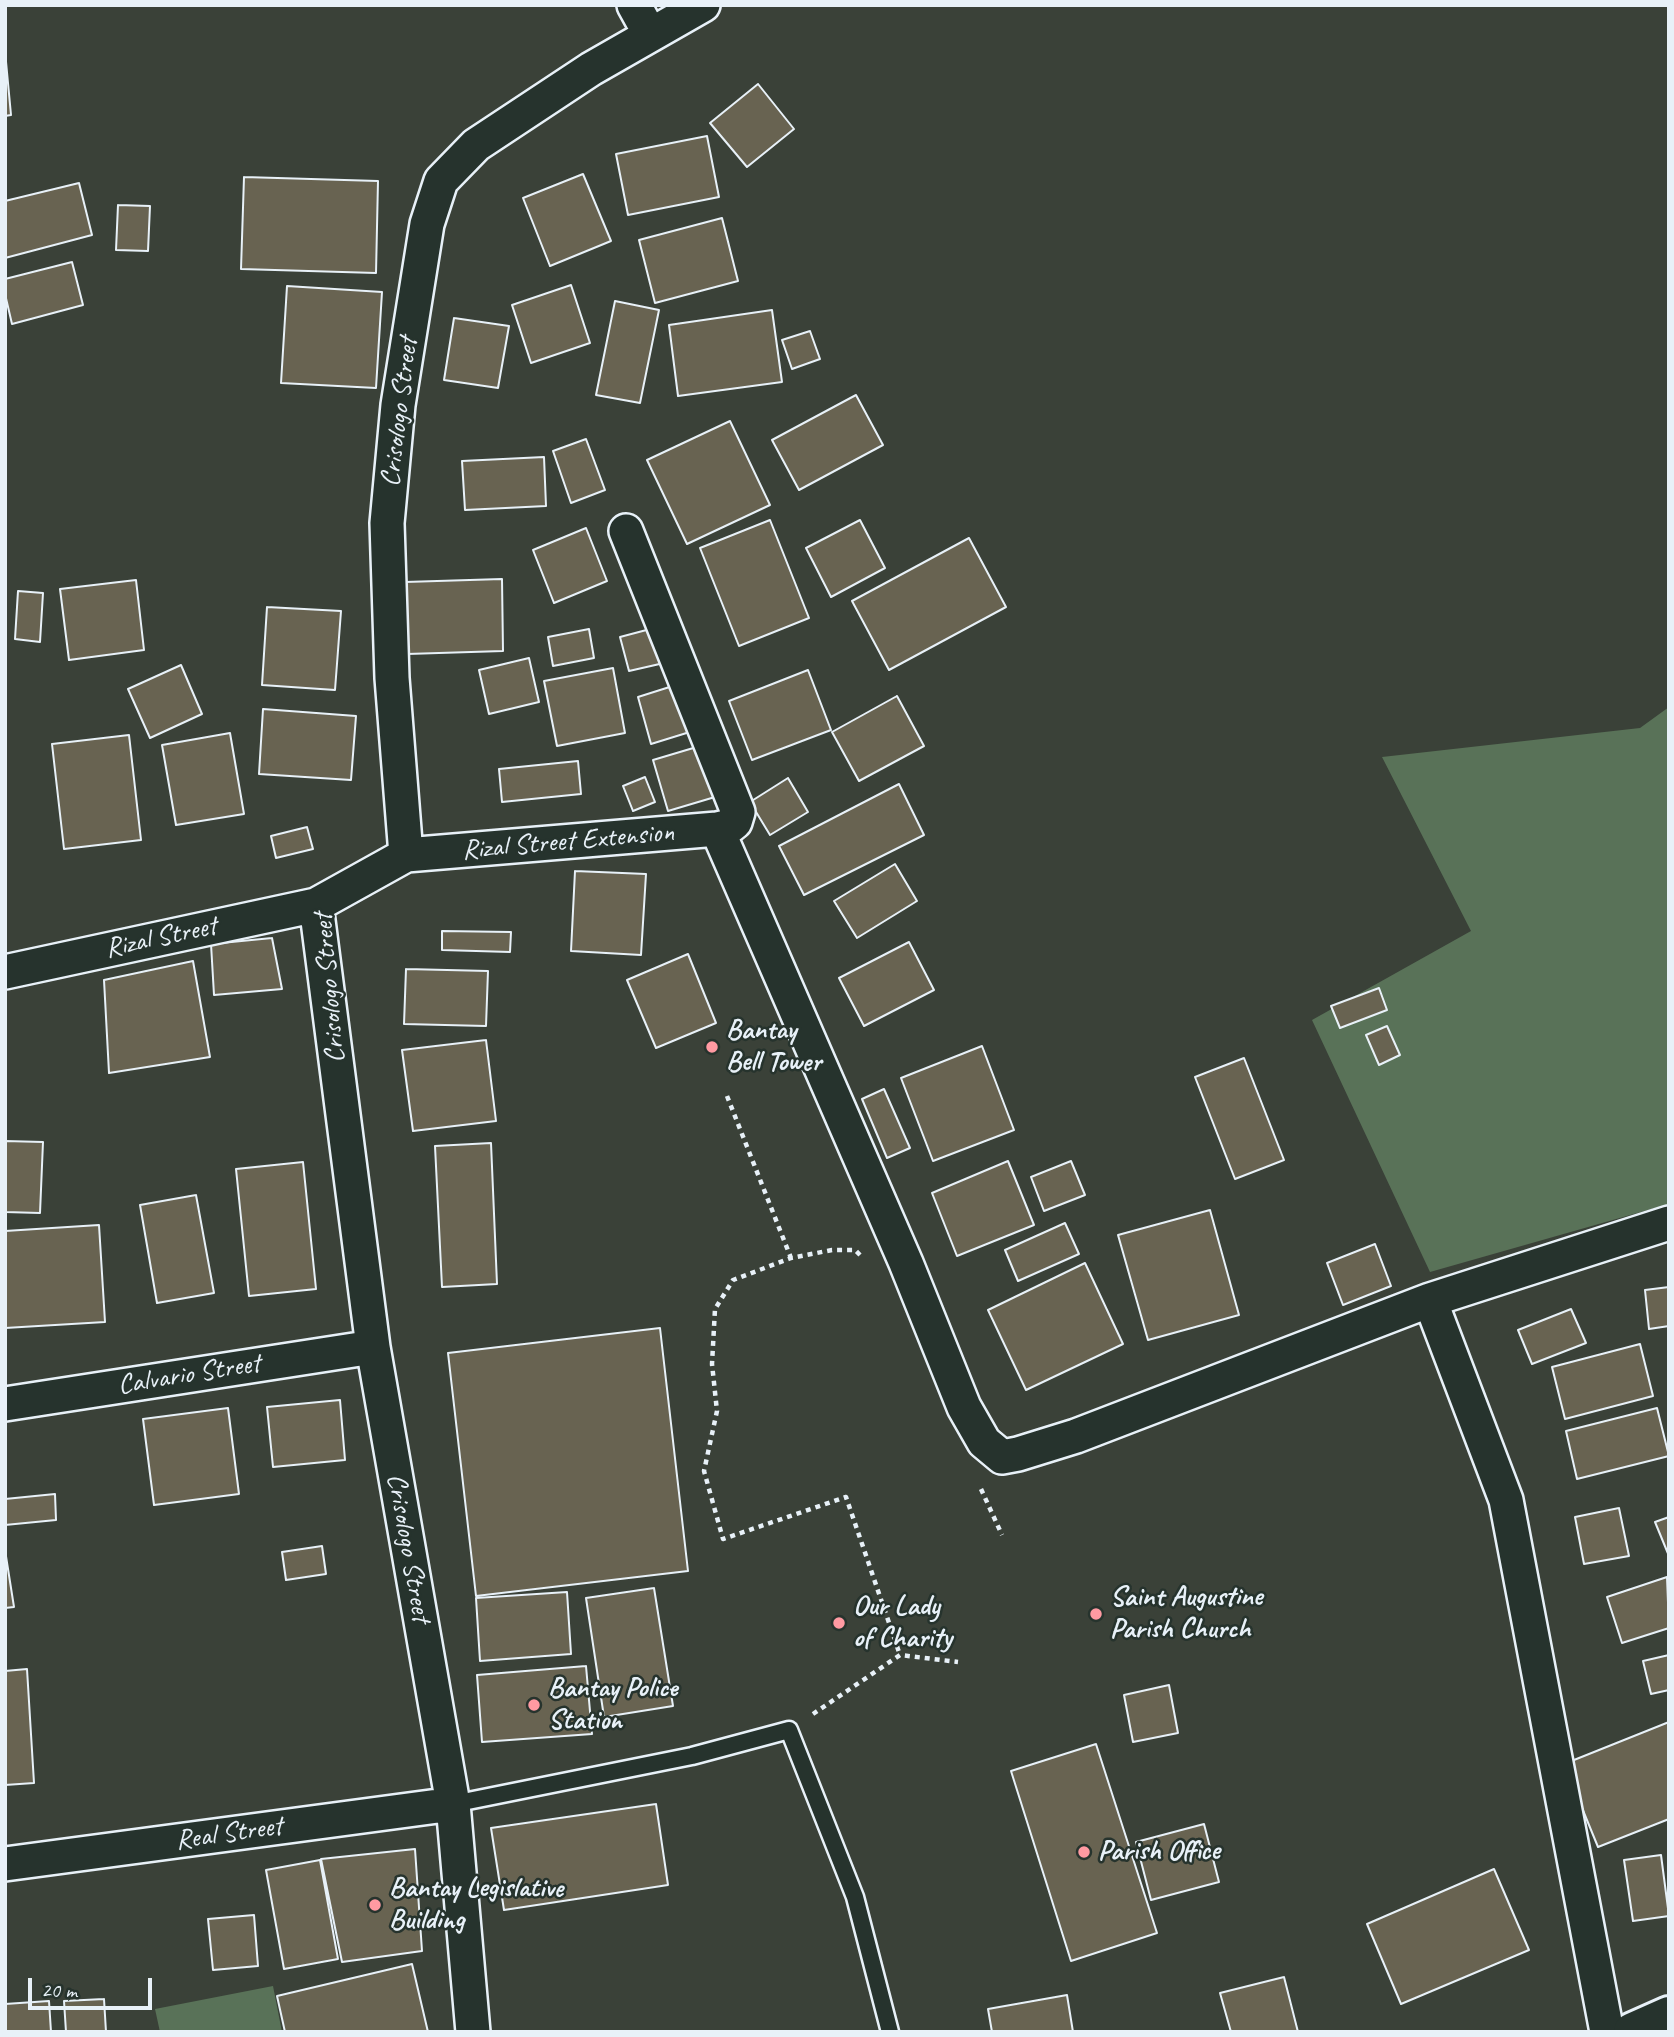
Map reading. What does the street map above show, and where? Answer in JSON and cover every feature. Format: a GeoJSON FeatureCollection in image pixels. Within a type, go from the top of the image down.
{"type":"FeatureCollection","features":[{"type":"Feature","properties":{"kind":"highway"},"geometry":{"type":"LineString","coordinates":[[1633,2032],[1669,2016]]}},
{"type":"Feature","properties":{"kind":"street"},"geometry":{"type":"LineString","coordinates":[[634,5],[650,34]]}},
{"type":"Feature","properties":{"kind":"street","name":"Crisologo Street"},"geometry":{"type":"LineString","coordinates":[[473,2032],[453,1804],[373,1347],[316,905],[406,855],[392,678],[387,523],[398,405],[427,224],[441,181],[476,145],[591,69],[702,5]]}},
{"type":"Feature","properties":{"kind":"street"},"geometry":{"type":"LineString","coordinates":[[626,531],[738,812],[735,822],[723,828],[901,1250],[964,1407],[984,1442],[1002,1457],[1076,1436],[1430,1300],[1669,1223]]}},
{"type":"Feature","properties":{"kind":"street","name":"Rizal Street Extension"},"geometry":{"type":"LineString","coordinates":[[406,855],[723,828]]}},
{"type":"Feature","properties":{"kind":"street","name":"Rizal Street"},"geometry":{"type":"LineString","coordinates":[[5,972],[316,905]]}},
{"type":"Feature","properties":{"kind":"street"},"geometry":{"type":"LineString","coordinates":[[1430,1300],[1506,1500],[1607,2032]]}},
{"type":"Feature","properties":{"kind":"street","name":"Calvario Street"},"geometry":{"type":"LineString","coordinates":[[5,1404],[373,1347]]}},
{"type":"Feature","properties":{"kind":"street","name":"Real Street"},"geometry":{"type":"LineString","coordinates":[[5,1864],[453,1804]]}},
{"type":"Feature","properties":{"kind":"lane"},"geometry":{"type":"LineString","coordinates":[[453,1804],[692,1756],[789,1730],[855,1897],[890,2032]]}},
{"type":"Feature","properties":{"kind":"path"},"geometry":{"type":"LineString","coordinates":[[727,1096],[791,1258],[733,1280],[715,1309],[712,1364],[717,1411],[704,1471],[723,1539],[846,1497],[900,1656]]}},
{"type":"Feature","properties":{"kind":"path"},"geometry":{"type":"LineString","coordinates":[[789,1730],[900,1656],[958,1662]]}},
{"type":"Feature","properties":{"kind":"green space"},"geometry":{"type":"Polygon","coordinates":[[[1669,707],[1669,1204],[1430,1272],[1312,1020],[1471,931],[1382,757],[1640,728],[1669,707]]]}},
{"type":"Feature","properties":{"kind":"green space"},"geometry":{"type":"Polygon","coordinates":[[[273,1986],[282,2032],[160,2032],[155,2009],[273,1986]]]}},
{"type":"Feature","properties":{"kind":"building"},"geometry":{"type":"Polygon","coordinates":[[[5,51],[11,115],[5,116],[5,51]]]}},
{"type":"Feature","properties":{"kind":"building"},"geometry":{"type":"Polygon","coordinates":[[[758,84],[794,129],[747,167],[710,123],[758,84]]]}},
{"type":"Feature","properties":{"kind":"building"},"geometry":{"type":"Polygon","coordinates":[[[707,136],[719,197],[628,215],[616,154],[707,136]]]}},
{"type":"Feature","properties":{"kind":"building"},"geometry":{"type":"Polygon","coordinates":[[[583,174],[611,241],[550,266],[523,198],[583,174]]]}},
{"type":"Feature","properties":{"kind":"building"},"geometry":{"type":"Polygon","coordinates":[[[244,177],[378,181],[376,273],[241,269],[244,177]]]}},
{"type":"Feature","properties":{"kind":"building"},"geometry":{"type":"Polygon","coordinates":[[[79,183],[92,235],[5,258],[5,201],[79,183]]]}},
{"type":"Feature","properties":{"kind":"building"},"geometry":{"type":"Polygon","coordinates":[[[118,205],[150,206],[148,251],[116,250],[118,205]]]}},
{"type":"Feature","properties":{"kind":"building"},"geometry":{"type":"Polygon","coordinates":[[[722,218],[738,281],[655,303],[639,240],[722,218]]]}},
{"type":"Feature","properties":{"kind":"building"},"geometry":{"type":"Polygon","coordinates":[[[72,262],[83,305],[12,324],[5,294],[5,279],[72,262]]]}},
{"type":"Feature","properties":{"kind":"building"},"geometry":{"type":"Polygon","coordinates":[[[571,285],[590,343],[531,363],[512,305],[571,285]]]}},
{"type":"Feature","properties":{"kind":"building"},"geometry":{"type":"Polygon","coordinates":[[[287,286],[382,292],[376,388],[281,383],[287,286]]]}},
{"type":"Feature","properties":{"kind":"building"},"geometry":{"type":"Polygon","coordinates":[[[615,301],[659,310],[640,403],[596,395],[615,301]]]}},
{"type":"Feature","properties":{"kind":"building"},"geometry":{"type":"Polygon","coordinates":[[[772,310],[782,382],[678,396],[669,325],[772,310]]]}},
{"type":"Feature","properties":{"kind":"building"},"geometry":{"type":"Polygon","coordinates":[[[454,318],[509,326],[498,388],[444,380],[454,318]]]}},
{"type":"Feature","properties":{"kind":"building"},"geometry":{"type":"Polygon","coordinates":[[[810,331],[820,359],[792,369],[782,340],[810,331]]]}},
{"type":"Feature","properties":{"kind":"building"},"geometry":{"type":"Polygon","coordinates":[[[856,395],[883,445],[799,490],[772,440],[856,395]]]}},
{"type":"Feature","properties":{"kind":"building"},"geometry":{"type":"Polygon","coordinates":[[[730,421],[770,505],[687,544],[647,460],[730,421]]]}},
{"type":"Feature","properties":{"kind":"building"},"geometry":{"type":"Polygon","coordinates":[[[586,439],[605,490],[571,503],[553,451],[586,439]]]}},
{"type":"Feature","properties":{"kind":"building"},"geometry":{"type":"Polygon","coordinates":[[[544,457],[546,506],[465,510],[462,461],[544,457]]]}},
{"type":"Feature","properties":{"kind":"building"},"geometry":{"type":"Polygon","coordinates":[[[770,520],[809,618],[739,646],[700,548],[770,520]]]}},
{"type":"Feature","properties":{"kind":"building"},"geometry":{"type":"Polygon","coordinates":[[[860,520],[885,568],[831,597],[806,548],[860,520]]]}},
{"type":"Feature","properties":{"kind":"building"},"geometry":{"type":"Polygon","coordinates":[[[586,528],[607,581],[554,603],[533,550],[586,528]]]}},
{"type":"Feature","properties":{"kind":"building"},"geometry":{"type":"Polygon","coordinates":[[[969,538],[1006,607],[889,670],[852,601],[969,538]]]}},
{"type":"Feature","properties":{"kind":"building"},"geometry":{"type":"Polygon","coordinates":[[[502,579],[503,651],[407,654],[405,582],[502,579]]]}},
{"type":"Feature","properties":{"kind":"building"},"geometry":{"type":"Polygon","coordinates":[[[136,580],[144,650],[69,660],[60,589],[136,580]]]}},
{"type":"Feature","properties":{"kind":"building"},"geometry":{"type":"Polygon","coordinates":[[[18,591],[43,593],[40,642],[15,639],[18,591]]]}},
{"type":"Feature","properties":{"kind":"building"},"geometry":{"type":"Polygon","coordinates":[[[267,607],[341,611],[335,690],[262,685],[267,607]]]}},
{"type":"Feature","properties":{"kind":"building"},"geometry":{"type":"Polygon","coordinates":[[[654,628],[664,663],[629,671],[620,637],[654,628]]]}},
{"type":"Feature","properties":{"kind":"building"},"geometry":{"type":"Polygon","coordinates":[[[589,629],[594,658],[553,666],[548,637],[589,629]]]}},
{"type":"Feature","properties":{"kind":"building"},"geometry":{"type":"Polygon","coordinates":[[[529,658],[539,702],[489,714],[479,670],[529,658]]]}},
{"type":"Feature","properties":{"kind":"building"},"geometry":{"type":"Polygon","coordinates":[[[181,665],[202,714],[150,738],[128,689],[181,665]]]}},
{"type":"Feature","properties":{"kind":"building"},"geometry":{"type":"Polygon","coordinates":[[[613,668],[625,733],[557,746],[544,681],[613,668]]]}},
{"type":"Feature","properties":{"kind":"building"},"geometry":{"type":"Polygon","coordinates":[[[808,670],[831,730],[752,760],[729,701],[808,670]]]}},
{"type":"Feature","properties":{"kind":"building"},"geometry":{"type":"Polygon","coordinates":[[[679,684],[693,731],[651,744],[638,697],[679,684]]]}},
{"type":"Feature","properties":{"kind":"building"},"geometry":{"type":"Polygon","coordinates":[[[897,696],[924,746],[859,781],[832,732],[897,696]]]}},
{"type":"Feature","properties":{"kind":"building"},"geometry":{"type":"Polygon","coordinates":[[[263,709],[356,716],[351,780],[259,774],[263,709]]]}},
{"type":"Feature","properties":{"kind":"building"},"geometry":{"type":"Polygon","coordinates":[[[230,733],[244,814],[176,825],[162,745],[230,733]]]}},
{"type":"Feature","properties":{"kind":"building"},"geometry":{"type":"Polygon","coordinates":[[[129,735],[141,840],[64,849],[52,744],[129,735]]]}},
{"type":"Feature","properties":{"kind":"building"},"geometry":{"type":"Polygon","coordinates":[[[700,746],[715,797],[668,811],[653,760],[700,746]]]}},
{"type":"Feature","properties":{"kind":"building"},"geometry":{"type":"Polygon","coordinates":[[[578,761],[581,794],[502,802],[499,769],[578,761]]]}},
{"type":"Feature","properties":{"kind":"building"},"geometry":{"type":"Polygon","coordinates":[[[645,777],[655,802],[633,811],[623,786],[645,777]]]}},
{"type":"Feature","properties":{"kind":"building"},"geometry":{"type":"Polygon","coordinates":[[[788,778],[808,812],[770,835],[750,802],[788,778]]]}},
{"type":"Feature","properties":{"kind":"building"},"geometry":{"type":"Polygon","coordinates":[[[899,784],[924,835],[804,895],[779,846],[899,784]]]}},
{"type":"Feature","properties":{"kind":"building"},"geometry":{"type":"Polygon","coordinates":[[[307,827],[313,849],[276,858],[271,836],[307,827]]]}},
{"type":"Feature","properties":{"kind":"building"},"geometry":{"type":"Polygon","coordinates":[[[895,864],[917,901],[857,938],[834,901],[895,864]]]}},
{"type":"Feature","properties":{"kind":"building"},"geometry":{"type":"Polygon","coordinates":[[[575,871],[646,874],[641,955],[571,951],[575,871]]]}},
{"type":"Feature","properties":{"kind":"building"},"geometry":{"type":"Polygon","coordinates":[[[442,931],[511,932],[510,952],[442,950],[442,931]]]}},
{"type":"Feature","properties":{"kind":"building"},"geometry":{"type":"Polygon","coordinates":[[[272,938],[282,989],[214,995],[211,944],[272,938]]]}},
{"type":"Feature","properties":{"kind":"building"},"geometry":{"type":"Polygon","coordinates":[[[909,942],[934,990],[864,1026],[839,978],[909,942]]]}},
{"type":"Feature","properties":{"kind":"building"},"geometry":{"type":"Polygon","coordinates":[[[688,954],[716,1023],[656,1048],[627,980],[688,954]]]}},
{"type":"Feature","properties":{"kind":"building"},"geometry":{"type":"Polygon","coordinates":[[[193,961],[210,1057],[109,1073],[104,980],[193,961]]]}},
{"type":"Feature","properties":{"kind":"building"},"geometry":{"type":"Polygon","coordinates":[[[406,969],[488,971],[486,1026],[404,1024],[406,969]]]}},
{"type":"Feature","properties":{"kind":"building"},"geometry":{"type":"Polygon","coordinates":[[[1379,988],[1387,1010],[1340,1028],[1331,1006],[1379,988]]]}},
{"type":"Feature","properties":{"kind":"building"},"geometry":{"type":"Polygon","coordinates":[[[1387,1026],[1400,1055],[1379,1065],[1366,1035],[1387,1026]]]}},
{"type":"Feature","properties":{"kind":"building"},"geometry":{"type":"Polygon","coordinates":[[[486,1040],[496,1121],[413,1131],[402,1050],[486,1040]]]}},
{"type":"Feature","properties":{"kind":"building"},"geometry":{"type":"Polygon","coordinates":[[[982,1046],[1014,1130],[933,1161],[901,1078],[982,1046]]]}},
{"type":"Feature","properties":{"kind":"building"},"geometry":{"type":"Polygon","coordinates":[[[1244,1058],[1284,1160],[1235,1179],[1195,1077],[1244,1058]]]}},
{"type":"Feature","properties":{"kind":"building"},"geometry":{"type":"Polygon","coordinates":[[[884,1089],[910,1148],[887,1158],[862,1099],[884,1089]]]}},
{"type":"Feature","properties":{"kind":"building"},"geometry":{"type":"Polygon","coordinates":[[[5,1141],[43,1142],[40,1213],[5,1212],[5,1141]]]}},
{"type":"Feature","properties":{"kind":"building"},"geometry":{"type":"Polygon","coordinates":[[[491,1143],[497,1284],[442,1287],[435,1146],[491,1143]]]}},
{"type":"Feature","properties":{"kind":"building"},"geometry":{"type":"Polygon","coordinates":[[[1008,1161],[1034,1225],[957,1256],[932,1193],[1008,1161]]]}},
{"type":"Feature","properties":{"kind":"building"},"geometry":{"type":"Polygon","coordinates":[[[1071,1161],[1085,1195],[1044,1211],[1031,1177],[1071,1161]]]}},
{"type":"Feature","properties":{"kind":"building"},"geometry":{"type":"Polygon","coordinates":[[[303,1162],[316,1289],[249,1296],[236,1169],[303,1162]]]}},
{"type":"Feature","properties":{"kind":"building"},"geometry":{"type":"Polygon","coordinates":[[[196,1195],[214,1293],[157,1303],[140,1205],[196,1195]]]}},
{"type":"Feature","properties":{"kind":"building"},"geometry":{"type":"Polygon","coordinates":[[[1210,1210],[1239,1315],[1148,1340],[1118,1235],[1210,1210]]]}},
{"type":"Feature","properties":{"kind":"building"},"geometry":{"type":"Polygon","coordinates":[[[1065,1223],[1079,1254],[1018,1281],[1005,1250],[1065,1223]]]}},
{"type":"Feature","properties":{"kind":"building"},"geometry":{"type":"Polygon","coordinates":[[[99,1225],[105,1322],[5,1328],[5,1231],[99,1225]]]}},
{"type":"Feature","properties":{"kind":"building"},"geometry":{"type":"Polygon","coordinates":[[[1375,1244],[1391,1286],[1343,1305],[1327,1263],[1375,1244]]]}},
{"type":"Feature","properties":{"kind":"building"},"geometry":{"type":"Polygon","coordinates":[[[1085,1263],[1123,1344],[1026,1390],[988,1310],[1085,1263]]]}},
{"type":"Feature","properties":{"kind":"building"},"geometry":{"type":"Polygon","coordinates":[[[1669,1287],[1669,1326],[1649,1329],[1645,1290],[1669,1287]]]}},
{"type":"Feature","properties":{"kind":"building"},"geometry":{"type":"Polygon","coordinates":[[[1571,1309],[1586,1343],[1532,1364],[1518,1330],[1571,1309]]]}},
{"type":"Feature","properties":{"kind":"building"},"geometry":{"type":"Polygon","coordinates":[[[660,1328],[688,1571],[476,1596],[448,1353],[660,1328]]]}},
{"type":"Feature","properties":{"kind":"building"},"geometry":{"type":"Polygon","coordinates":[[[1640,1344],[1653,1396],[1565,1419],[1552,1367],[1640,1344]]]}},
{"type":"Feature","properties":{"kind":"building"},"geometry":{"type":"Polygon","coordinates":[[[340,1400],[345,1460],[273,1467],[267,1407],[340,1400]]]}},
{"type":"Feature","properties":{"kind":"building"},"geometry":{"type":"Polygon","coordinates":[[[228,1408],[239,1494],[154,1505],[143,1419],[228,1408]]]}},
{"type":"Feature","properties":{"kind":"building"},"geometry":{"type":"Polygon","coordinates":[[[1657,1408],[1669,1456],[1577,1479],[1566,1431],[1657,1408]]]}},
{"type":"Feature","properties":{"kind":"building"},"geometry":{"type":"Polygon","coordinates":[[[55,1494],[56,1520],[5,1525],[5,1499],[55,1494]]]}},
{"type":"Feature","properties":{"kind":"building"},"geometry":{"type":"Polygon","coordinates":[[[1619,1508],[1629,1556],[1584,1564],[1575,1517],[1619,1508]]]}},
{"type":"Feature","properties":{"kind":"building"},"geometry":{"type":"Polygon","coordinates":[[[1669,1517],[1669,1556],[1655,1522],[1669,1517]]]}},
{"type":"Feature","properties":{"kind":"building"},"geometry":{"type":"Polygon","coordinates":[[[322,1546],[326,1574],[286,1580],[282,1552],[322,1546]]]}},
{"type":"Feature","properties":{"kind":"building"},"geometry":{"type":"Polygon","coordinates":[[[5,1550],[14,1607],[5,1608],[5,1550]]]}},
{"type":"Feature","properties":{"kind":"building"},"geometry":{"type":"Polygon","coordinates":[[[1667,1577],[1669,1628],[1622,1643],[1607,1597],[1667,1577]]]}},
{"type":"Feature","properties":{"kind":"building"},"geometry":{"type":"Polygon","coordinates":[[[654,1588],[673,1706],[604,1717],[586,1598],[654,1588]]]}},
{"type":"Feature","properties":{"kind":"building"},"geometry":{"type":"Polygon","coordinates":[[[567,1592],[571,1654],[480,1661],[476,1598],[567,1592]]]}},
{"type":"Feature","properties":{"kind":"building"},"geometry":{"type":"Polygon","coordinates":[[[1669,1655],[1669,1690],[1651,1694],[1643,1661],[1669,1655]]]}},
{"type":"Feature","properties":{"kind":"building","name":"Bantay Police Station"},"geometry":{"type":"Polygon","coordinates":[[[586,1666],[592,1734],[482,1742],[477,1675],[586,1666]]]}},
{"type":"Feature","properties":{"kind":"building"},"geometry":{"type":"Polygon","coordinates":[[[27,1669],[34,1783],[5,1785],[5,1671],[27,1669]]]}},
{"type":"Feature","properties":{"kind":"building"},"geometry":{"type":"Polygon","coordinates":[[[1169,1685],[1178,1733],[1133,1742],[1124,1695],[1169,1685]]]}},
{"type":"Feature","properties":{"kind":"building"},"geometry":{"type":"Polygon","coordinates":[[[1669,1722],[1669,1819],[1598,1847],[1564,1764],[1669,1722]]]}},
{"type":"Feature","properties":{"kind":"building","name":"Parish Office"},"geometry":{"type":"Polygon","coordinates":[[[1096,1744],[1157,1933],[1071,1961],[1011,1771],[1096,1744]]]}},
{"type":"Feature","properties":{"kind":"building"},"geometry":{"type":"Polygon","coordinates":[[[656,1804],[668,1885],[504,1910],[491,1828],[656,1804]]]}},
{"type":"Feature","properties":{"kind":"building"},"geometry":{"type":"Polygon","coordinates":[[[1204,1824],[1219,1882],[1151,1900],[1136,1842],[1204,1824]]]}},
{"type":"Feature","properties":{"kind":"building","name":"Bantay Legislative Building"},"geometry":{"type":"Polygon","coordinates":[[[415,1849],[422,1951],[342,1962],[321,1859],[415,1849]]]}},
{"type":"Feature","properties":{"kind":"building"},"geometry":{"type":"Polygon","coordinates":[[[1661,1855],[1669,1916],[1633,1921],[1624,1860],[1661,1855]]]}},
{"type":"Feature","properties":{"kind":"building"},"geometry":{"type":"Polygon","coordinates":[[[320,1860],[338,1959],[284,1969],[266,1870],[320,1860]]]}},
{"type":"Feature","properties":{"kind":"building"},"geometry":{"type":"Polygon","coordinates":[[[1494,1869],[1529,1950],[1401,2004],[1367,1924],[1494,1869]]]}},
{"type":"Feature","properties":{"kind":"building"},"geometry":{"type":"Polygon","coordinates":[[[254,1915],[258,1966],[213,1970],[208,1919],[254,1915]]]}},
{"type":"Feature","properties":{"kind":"building"},"geometry":{"type":"Polygon","coordinates":[[[412,1964],[428,2032],[285,2032],[277,1996],[412,1964]]]}},
{"type":"Feature","properties":{"kind":"building"},"geometry":{"type":"Polygon","coordinates":[[[1284,1977],[1298,2032],[1231,2032],[1220,1993],[1284,1977]]]}},
{"type":"Feature","properties":{"kind":"building"},"geometry":{"type":"Polygon","coordinates":[[[1067,1995],[1073,2032],[992,2032],[988,2009],[1067,1995]]]}},
{"type":"Feature","properties":{"kind":"building"},"geometry":{"type":"Polygon","coordinates":[[[104,1999],[106,2032],[66,2032],[64,2001],[104,1999]]]}},
{"type":"Feature","properties":{"kind":"building"},"geometry":{"type":"Polygon","coordinates":[[[49,2001],[51,2032],[5,2032],[5,2004],[49,2001]]]}},
{"type":"Feature","properties":{"kind":"place","name":"Bantay Bell Tower"},"geometry":{"type":"Point","coordinates":[712,1047]}},
{"type":"Feature","properties":{"kind":"place","name":"Saint Augustine Parish Church"},"geometry":{"type":"Point","coordinates":[1096,1614]}},
{"type":"Feature","properties":{"kind":"place","name":"Our Lady of Charity"},"geometry":{"type":"Point","coordinates":[839,1623]}},
{"type":"Feature","properties":{"kind":"place","name":"Bantay Police Station"},"geometry":{"type":"Point","coordinates":[534,1705]}},
{"type":"Feature","properties":{"kind":"place","name":"Parish Office"},"geometry":{"type":"Point","coordinates":[1084,1852]}},
{"type":"Feature","properties":{"kind":"place","name":"Bantay Legislative Building"},"geometry":{"type":"Point","coordinates":[375,1905]}}]}
